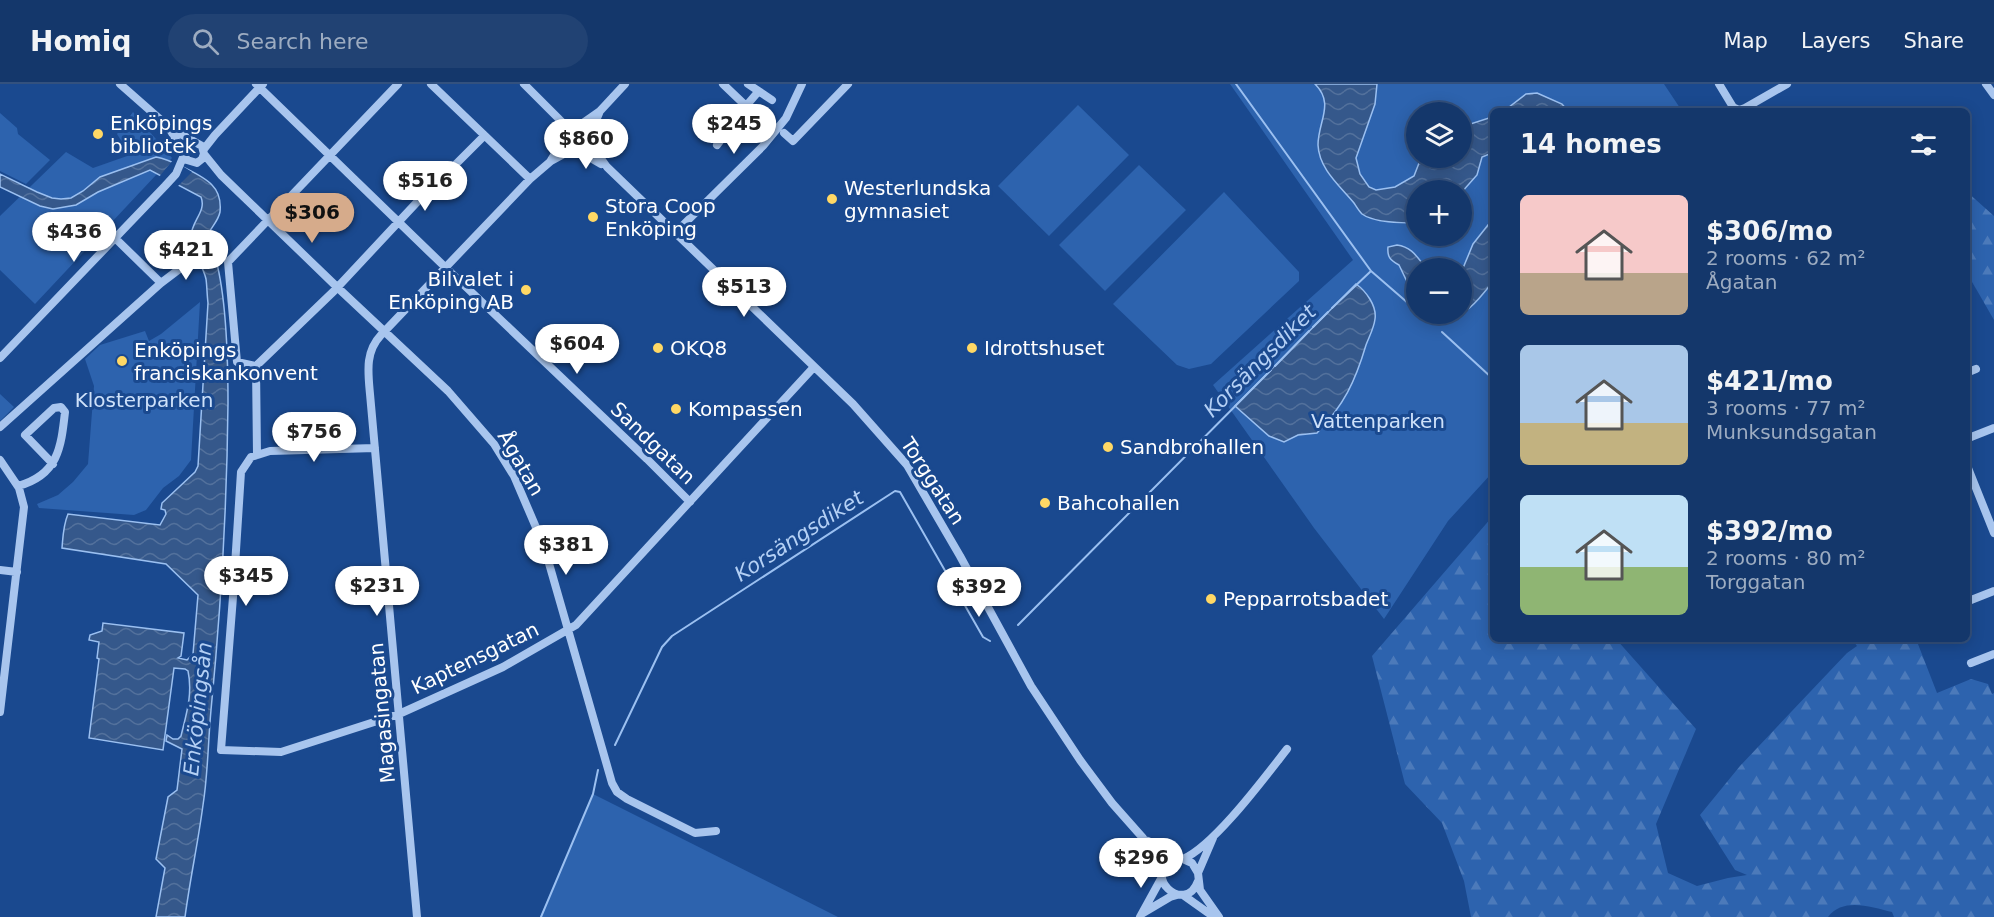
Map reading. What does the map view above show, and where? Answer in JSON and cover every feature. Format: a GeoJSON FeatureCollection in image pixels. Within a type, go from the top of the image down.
{"type":"FeatureCollection","features":[{"type":"Feature","properties":{"kind":"street","name":"Ågatan"},"geometry":{"type":"LineString","coordinates":[[121,84],[170,128],[200,147],[221,175],[448,391],[494,444],[514,476],[544,546],[612,783],[617,792],[695,833],[716,831]]}},
{"type":"Feature","properties":{"kind":"street"},"geometry":{"type":"LineString","coordinates":[[256,366],[237,362],[228,262],[398,84]]}},
{"type":"Feature","properties":{"kind":"street"},"geometry":{"type":"LineString","coordinates":[[431,84],[530,179]]}},
{"type":"Feature","properties":{"kind":"street"},"geometry":{"type":"LineString","coordinates":[[568,128],[580,125],[600,111],[625,84]]}},
{"type":"Feature","properties":{"kind":"street"},"geometry":{"type":"LineString","coordinates":[[723,84],[747,106]]}},
{"type":"Feature","properties":{"kind":"street"},"geometry":{"type":"LineString","coordinates":[[748,84],[772,100]]}},
{"type":"Feature","properties":{"kind":"street"},"geometry":{"type":"LineString","coordinates":[[675,233],[769,139],[786,118],[802,84]]}},
{"type":"Feature","properties":{"kind":"street"},"geometry":{"type":"LineString","coordinates":[[784,133],[793,141],[848,84]]}},
{"type":"Feature","properties":{"kind":"street"},"geometry":{"type":"LineString","coordinates":[[1719,84],[1733,107],[1736,108]]}},
{"type":"Feature","properties":{"kind":"street"},"geometry":{"type":"LineString","coordinates":[[1745,108],[1787,84]]}},
{"type":"Feature","properties":{"kind":"street"},"geometry":{"type":"LineString","coordinates":[[1986,84],[1994,95]]}},
{"type":"Feature","properties":{"kind":"street"},"geometry":{"type":"LineString","coordinates":[[184,153],[187,145],[200,147],[215,135],[260,85]]}},
{"type":"Feature","properties":{"kind":"street","name":"Sandgatan"},"geometry":{"type":"LineString","coordinates":[[260,85],[445,267],[690,502]]}},
{"type":"Feature","properties":{"kind":"street"},"geometry":{"type":"LineString","coordinates":[[528,85],[568,128]]}},
{"type":"Feature","properties":{"kind":"street"},"geometry":{"type":"LineString","coordinates":[[717,145],[758,92]]}},
{"type":"Feature","properties":{"kind":"street"},"geometry":{"type":"LineString","coordinates":[[551,161],[585,147],[600,111]]}},
{"type":"Feature","properties":{"kind":"street"},"geometry":{"type":"LineString","coordinates":[[580,125],[586,128],[590,138]]}},
{"type":"Feature","properties":{"kind":"street","name":"Ågatan"},"geometry":{"type":"LineString","coordinates":[[170,128],[189,165],[221,175]]}},
{"type":"Feature","properties":{"kind":"street"},"geometry":{"type":"LineString","coordinates":[[551,161],[568,128]]}},
{"type":"Feature","properties":{"kind":"street"},"geometry":{"type":"LineString","coordinates":[[442,178],[484,136]]}},
{"type":"Feature","properties":{"kind":"street","name":"Torggatan"},"geometry":{"type":"LineString","coordinates":[[590,138],[607,167],[853,404],[907,465],[1031,686],[1106,795],[1143,837],[1163,874],[1165,887],[1214,917]]}},
{"type":"Feature","properties":{"kind":"street"},"geometry":{"type":"LineString","coordinates":[[564,139],[566,144],[575,150]]}},
{"type":"Feature","properties":{"kind":"street"},"geometry":{"type":"LineString","coordinates":[[0,358],[176,174],[202,159],[200,147]]}},
{"type":"Feature","properties":{"kind":"street","name":"Torggatan"},"geometry":{"type":"LineString","coordinates":[[575,150],[607,167]]}},
{"type":"Feature","properties":{"kind":"street","name":"Magasingatan"},"geometry":{"type":"LineString","coordinates":[[417,917],[368,368],[370,351],[384,331],[530,179],[551,161]]}},
{"type":"Feature","properties":{"kind":"street"},"geometry":{"type":"LineString","coordinates":[[375,448],[270,451],[254,456],[256,366],[337,287],[433,185]]}},
{"type":"Feature","properties":{"kind":"street"},"geometry":{"type":"LineString","coordinates":[[116,239],[161,283]]}},
{"type":"Feature","properties":{"kind":"street"},"geometry":{"type":"LineString","coordinates":[[0,427],[161,283],[194,258]]}},
{"type":"Feature","properties":{"kind":"street","name":"Kaptensgatan"},"geometry":{"type":"LineString","coordinates":[[254,456],[241,472],[220,750],[281,752],[399,714],[503,667],[576,626],[814,368]]}},
{"type":"Feature","properties":{"kind":"street"},"geometry":{"type":"LineString","coordinates":[[1970,371],[1976,369]]}},
{"type":"Feature","properties":{"kind":"street"},"geometry":{"type":"LineString","coordinates":[[18,486],[37,477],[53,464],[61,440],[65,412],[61,407],[54,408],[25,435],[53,464]]}},
{"type":"Feature","properties":{"kind":"street"},"geometry":{"type":"LineString","coordinates":[[1970,437],[1994,428]]}},
{"type":"Feature","properties":{"kind":"street"},"geometry":{"type":"LineString","coordinates":[[0,460],[18,486],[24,507],[0,712]]}},
{"type":"Feature","properties":{"kind":"street"},"geometry":{"type":"LineString","coordinates":[[1970,473],[1993,529]]}},
{"type":"Feature","properties":{"kind":"street"},"geometry":{"type":"LineString","coordinates":[[0,570],[17,572]]}},
{"type":"Feature","properties":{"kind":"street"},"geometry":{"type":"LineString","coordinates":[[1970,600],[1994,591]]}},
{"type":"Feature","properties":{"kind":"street"},"geometry":{"type":"LineString","coordinates":[[1971,663],[1994,654]]}},
{"type":"Feature","properties":{"kind":"street"},"geometry":{"type":"LineString","coordinates":[[1141,915],[1168,864],[1192,854],[1214,835],[1287,749]]}},
{"type":"Feature","properties":{"kind":"street"},"geometry":{"type":"LineString","coordinates":[[1141,915],[1170,897],[1193,890],[1214,835]]}},
{"type":"Feature","properties":{"kind":"street","name":"Torggatan"},"geometry":{"type":"LineString","coordinates":[[1143,837],[1180,859],[1192,863],[1198,876],[1200,890],[1219,917]]}},
{"type":"Feature","properties":{"kind":"green space","name":"Vattenparken"},"geometry":{"type":"Polygon","coordinates":[[[1230,84],[1664,84],[1680,108],[1490,108],[1490,475],[1448,521],[1384,619],[1314,528],[1213,385],[1353,260],[1230,84]]]}},
{"type":"Feature","properties":{"kind":"green space"},"geometry":{"type":"Polygon","coordinates":[[[1078,105],[1129,155],[1049,236],[998,186],[1078,105]]]}},
{"type":"Feature","properties":{"kind":"green space"},"geometry":{"type":"Polygon","coordinates":[[[133,112],[172,158],[35,304],[0,270],[0,216],[66,152],[93,168],[130,155],[117,134],[133,112]]]}},
{"type":"Feature","properties":{"kind":"green space"},"geometry":{"type":"Polygon","coordinates":[[[0,113],[17,128],[18,134],[50,160],[26,184],[0,171],[0,113]]]}},
{"type":"Feature","properties":{"kind":"green space"},"geometry":{"type":"Polygon","coordinates":[[[1139,165],[1186,210],[1105,291],[1059,245],[1139,165]]]}},
{"type":"Feature","properties":{"kind":"green space"},"geometry":{"type":"Polygon","coordinates":[[[1224,192],[1299,272],[1299,281],[1211,364],[1189,369],[1177,365],[1113,304],[1224,192]]]}},
{"type":"Feature","properties":{"kind":"green space"},"geometry":{"type":"Polygon","coordinates":[[[1970,195],[1994,216],[1994,320],[1970,278],[1970,195]]]}},
{"type":"Feature","properties":{"kind":"green space","name":"Klosterparken"},"geometry":{"type":"Polygon","coordinates":[[[200,302],[191,460],[179,476],[163,488],[146,510],[134,515],[39,508],[37,504],[58,495],[88,464],[94,386],[85,359],[100,345],[145,331],[149,341],[200,302]]]}},
{"type":"Feature","properties":{"kind":"green space"},"geometry":{"type":"Polygon","coordinates":[[[0,394],[14,407],[0,421],[0,394]]]}},
{"type":"Feature","properties":{"kind":"green space"},"geometry":{"type":"Polygon","coordinates":[[[1490,519],[1490,642],[1619,642],[1696,729],[1656,824],[1668,873],[1697,886],[1747,875],[1735,870],[1700,815],[1740,766],[1847,653],[1857,646],[1854,642],[1917,642],[1937,693],[1971,679],[1988,684],[1992,694],[1994,693],[1994,917],[1894,917],[1892,912],[1849,905],[1834,911],[1828,917],[1471,917],[1464,881],[1442,823],[1405,784],[1372,656],[1490,519]]]}},
{"type":"Feature","properties":{"kind":"green space"},"geometry":{"type":"Polygon","coordinates":[[[593,794],[609,802],[838,917],[540,917],[593,794]]]}},
{"type":"Feature","properties":{"kind":"water"},"geometry":{"type":"Polygon","coordinates":[[[1315,84],[1377,84],[1375,104],[1356,158],[1360,174],[1369,187],[1376,190],[1395,187],[1406,181],[1406,223],[1388,222],[1367,217],[1361,213],[1326,169],[1319,154],[1318,145],[1325,106],[1324,99],[1315,84]]]}},
{"type":"Feature","properties":{"kind":"water"},"geometry":{"type":"Polygon","coordinates":[[[1537,93],[1562,104],[1565,108],[1508,108],[1526,94],[1537,93]]]}},
{"type":"Feature","properties":{"kind":"water"},"geometry":{"type":"Polygon","coordinates":[[[1490,118],[1490,154],[1482,157],[1477,175],[1472,181],[1407,180],[1414,176],[1417,168],[1472,168],[1472,123],[1490,118]]]}},
{"type":"Feature","properties":{"kind":"water","name":"Enköpingsån"},"geometry":{"type":"Polygon","coordinates":[[[156,157],[177,164],[202,177],[218,194],[220,212],[207,237],[219,272],[228,365],[226,480],[218,633],[205,793],[185,917],[156,917],[165,868],[156,859],[168,797],[177,790],[182,749],[166,741],[167,735],[173,739],[181,736],[189,696],[188,671],[174,668],[163,750],[89,738],[99,642],[89,640],[90,635],[102,631],[103,623],[184,633],[181,656],[178,658],[187,660],[193,654],[198,595],[166,564],[62,548],[68,514],[160,525],[166,514],[165,510],[161,509],[162,503],[195,472],[198,466],[208,303],[206,279],[193,248],[191,232],[202,207],[201,197],[150,170],[98,192],[76,205],[53,209],[40,206],[0,187],[0,174],[52,198],[71,198],[100,177],[156,157]]]}},
{"type":"Feature","properties":{"kind":"water"},"geometry":{"type":"Polygon","coordinates":[[[1490,223],[1490,285],[1472,306],[1472,258],[1467,258],[1473,244],[1490,223]]]}},
{"type":"Feature","properties":{"kind":"water"},"geometry":{"type":"Polygon","coordinates":[[[1402,246],[1418,258],[1406,258],[1406,280],[1399,265],[1391,260],[1388,247],[1402,246]]]}},
{"type":"Feature","properties":{"kind":"water"},"geometry":{"type":"Polygon","coordinates":[[[1356,284],[1370,299],[1375,319],[1348,392],[1317,433],[1298,435],[1284,442],[1269,436],[1235,406],[1356,284]]]}},
{"type":"Feature","properties":{"kind":"pier"},"geometry":{"type":"Polygon","coordinates":[[[173,160],[192,172],[177,187],[159,177],[173,160]]]}},
{"type":"Feature","properties":{"kind":"waterway","name":"Korsängsdiket"},"geometry":{"type":"LineString","coordinates":[[1236,84],[1371,271],[1406,301]]}},
{"type":"Feature","properties":{"kind":"waterway","name":"Korsängsdiket"},"geometry":{"type":"LineString","coordinates":[[1332,308],[1371,271]]}},
{"type":"Feature","properties":{"kind":"waterway","name":"Korsängsdiket"},"geometry":{"type":"LineString","coordinates":[[1313,327],[1328,312]]}},
{"type":"Feature","properties":{"kind":"waterway","name":"Korsängsdiket"},"geometry":{"type":"LineString","coordinates":[[1275,366],[1309,331]]}},
{"type":"Feature","properties":{"kind":"waterway","name":"Korsängsdiket"},"geometry":{"type":"LineString","coordinates":[[1442,332],[1490,376]]}},
{"type":"Feature","properties":{"kind":"waterway","name":"Korsängsdiket"},"geometry":{"type":"LineString","coordinates":[[1018,625],[1271,370]]}},
{"type":"Feature","properties":{"kind":"waterway","name":"Korsängsdiket"},"geometry":{"type":"LineString","coordinates":[[615,745],[662,647],[672,636],[895,491],[900,492],[983,637],[990,641]]}},
{"type":"Feature","properties":{"kind":"waterway","name":"Korsängsdiket"},"geometry":{"type":"LineString","coordinates":[[541,917],[593,794],[598,770]]}},
{"type":"Feature","properties":{"kind":"place","name":"Enköpings bibliotek"},"geometry":{"type":"Point","coordinates":[98,134]}},
{"type":"Feature","properties":{"kind":"place","name":"Westerlundska gymnasiet"},"geometry":{"type":"Point","coordinates":[832,199]}},
{"type":"Feature","properties":{"kind":"place","name":"Stora Coop Enköping"},"geometry":{"type":"Point","coordinates":[593,217]}},
{"type":"Feature","properties":{"kind":"place","name":"Bilvalet i Enköping AB"},"geometry":{"type":"Point","coordinates":[526,290]}},
{"type":"Feature","properties":{"kind":"place","name":"OKQ8"},"geometry":{"type":"Point","coordinates":[658,348]}},
{"type":"Feature","properties":{"kind":"place","name":"Idrottshuset"},"geometry":{"type":"Point","coordinates":[972,348]}},
{"type":"Feature","properties":{"kind":"place","name":"Enköpings franciskankonvent"},"geometry":{"type":"Point","coordinates":[122,361]}},
{"type":"Feature","properties":{"kind":"place","name":"Kompassen"},"geometry":{"type":"Point","coordinates":[676,409]}},
{"type":"Feature","properties":{"kind":"place","name":"Sandbrohallen"},"geometry":{"type":"Point","coordinates":[1108,447]}},
{"type":"Feature","properties":{"kind":"place","name":"Bahcohallen"},"geometry":{"type":"Point","coordinates":[1045,503]}},
{"type":"Feature","properties":{"kind":"place","name":"Pepparrotsbadet"},"geometry":{"type":"Point","coordinates":[1211,599]}}]}
